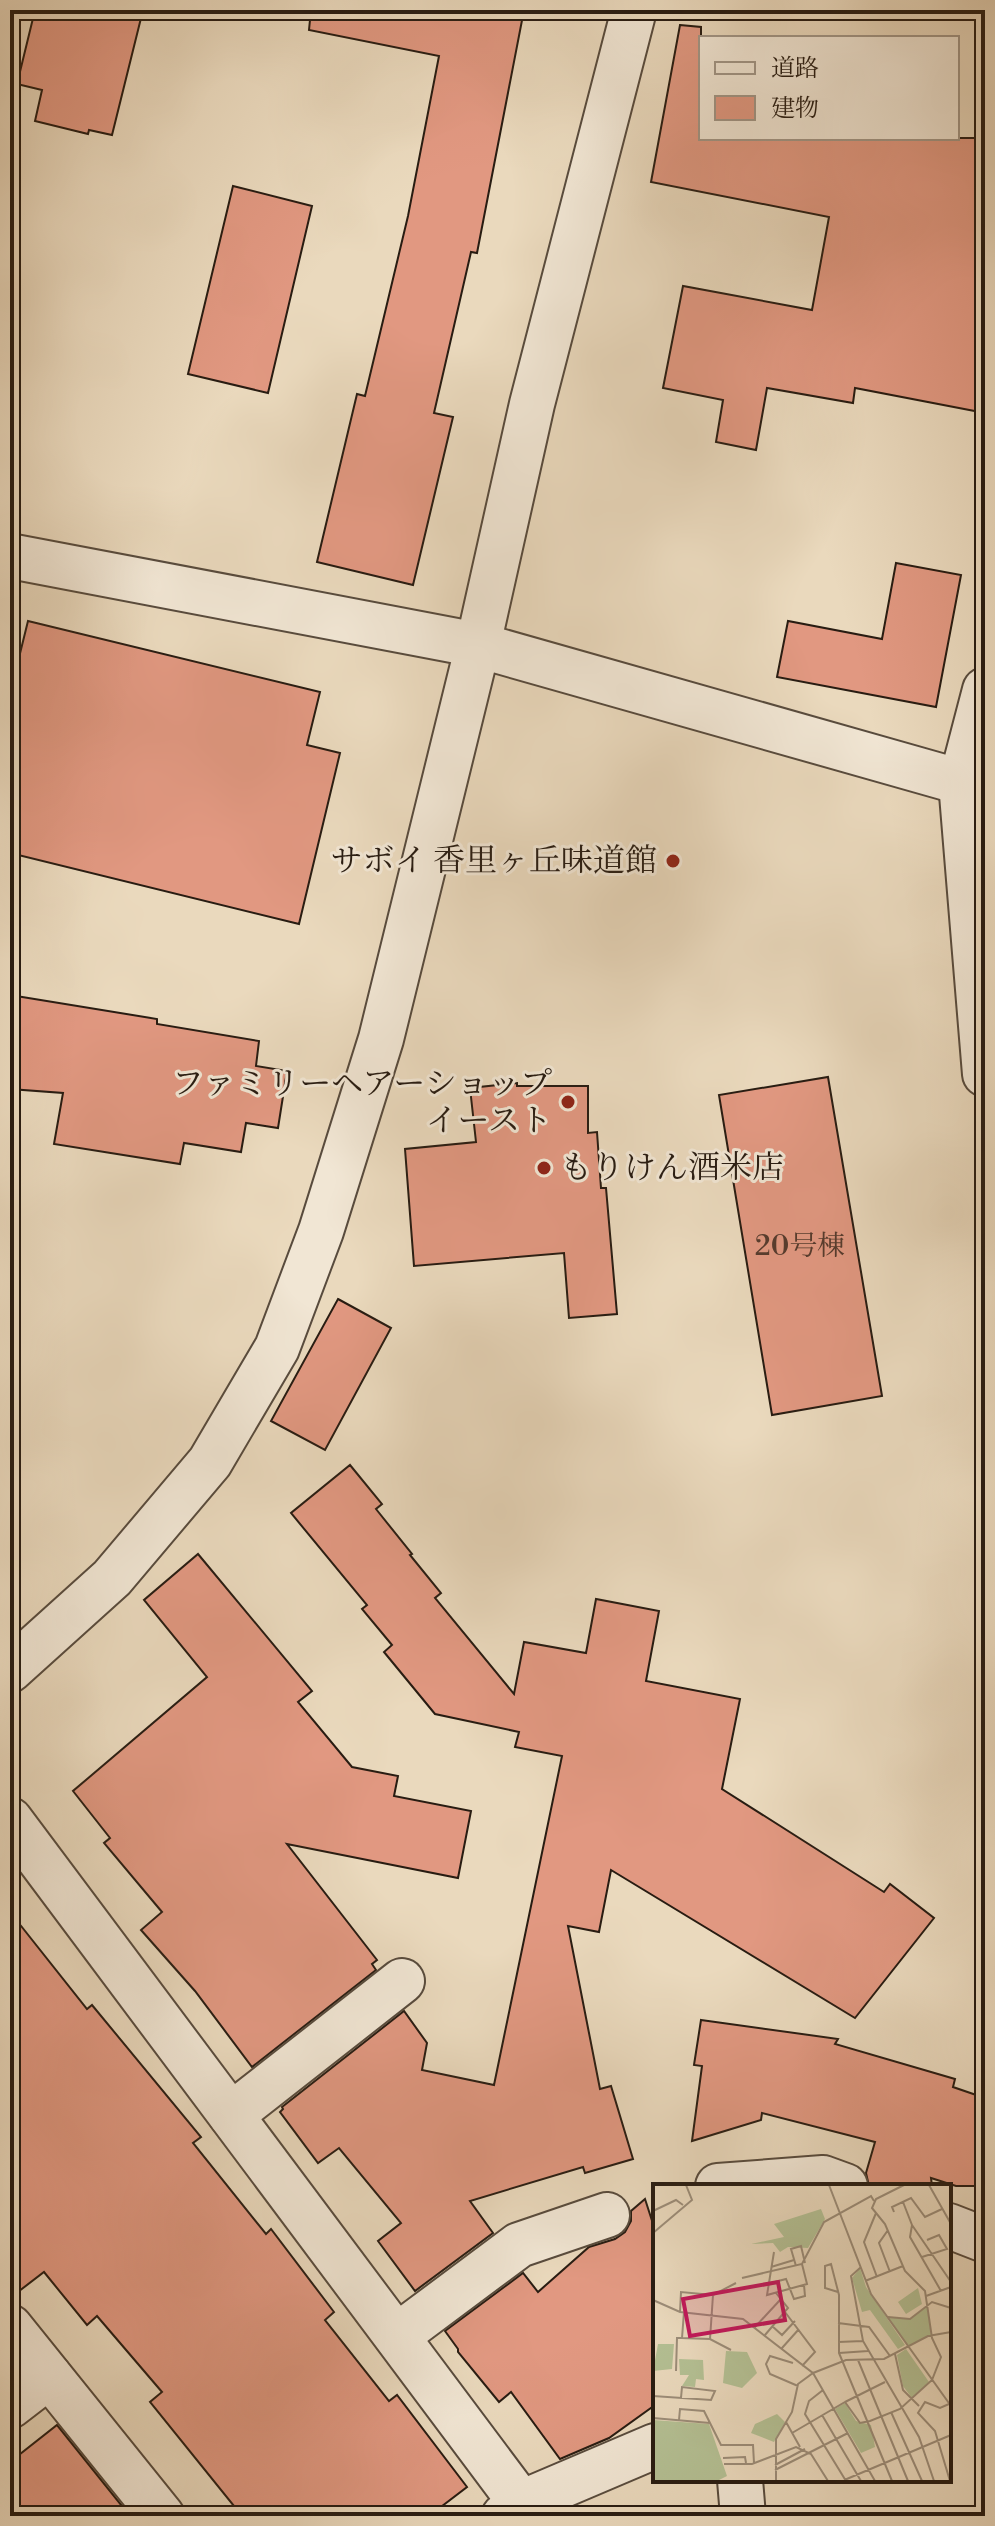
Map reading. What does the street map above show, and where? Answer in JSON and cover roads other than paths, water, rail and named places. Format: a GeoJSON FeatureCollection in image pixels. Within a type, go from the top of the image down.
{"type":"FeatureCollection","features":[{"type":"Feature","properties":{"kind":"street"},"geometry":{"type":"LineString","coordinates":[[10,1670],[112,1578],[210,1462],[277,1348],[321,1231],[381,1039],[478,645],[532,404],[634,10]]}},
{"type":"Feature","properties":{"kind":"street"},"geometry":{"type":"LineString","coordinates":[[10,556],[478,645],[961,782]]}},
{"type":"Feature","properties":{"kind":"street"},"geometry":{"type":"LineString","coordinates":[[985,690],[961,782],[985,1074]]}},
{"type":"Feature","properties":{"kind":"street"},"geometry":{"type":"LineString","coordinates":[[10,1820],[397,2336],[513,2509],[653,2447]]}},
{"type":"Feature","properties":{"kind":"street"},"geometry":{"type":"LineString","coordinates":[[231,2115],[402,1981]]}},
{"type":"Feature","properties":{"kind":"street"},"geometry":{"type":"LineString","coordinates":[[744,2184],[823,2178],[840,2184]]}},
{"type":"Feature","properties":{"kind":"street"},"geometry":{"type":"LineString","coordinates":[[397,2336],[519,2245],[607,2215]]}},
{"type":"Feature","properties":{"kind":"street"},"geometry":{"type":"LineString","coordinates":[[951,2227],[985,2240]]}},
{"type":"Feature","properties":{"kind":"street"},"geometry":{"type":"LineString","coordinates":[[10,2327],[162,2516]]}},
{"type":"Feature","properties":{"kind":"street"},"geometry":{"type":"LineString","coordinates":[[10,2406],[49,2376]]}},
{"type":"Feature","properties":{"kind":"street"},"geometry":{"type":"LineString","coordinates":[[740,2482],[743,2516]]}},
{"type":"Feature","properties":{"kind":"place","name":"サボイ 香里ヶ丘味道館"},"geometry":{"type":"Point","coordinates":[673,861]}},
{"type":"Feature","properties":{"kind":"place","name":"ファミリーヘアーショップ イースト"},"geometry":{"type":"Point","coordinates":[568,1102]}},
{"type":"Feature","properties":{"kind":"place","name":"もりけん酒米店"},"geometry":{"type":"Point","coordinates":[544,1168]}}]}
